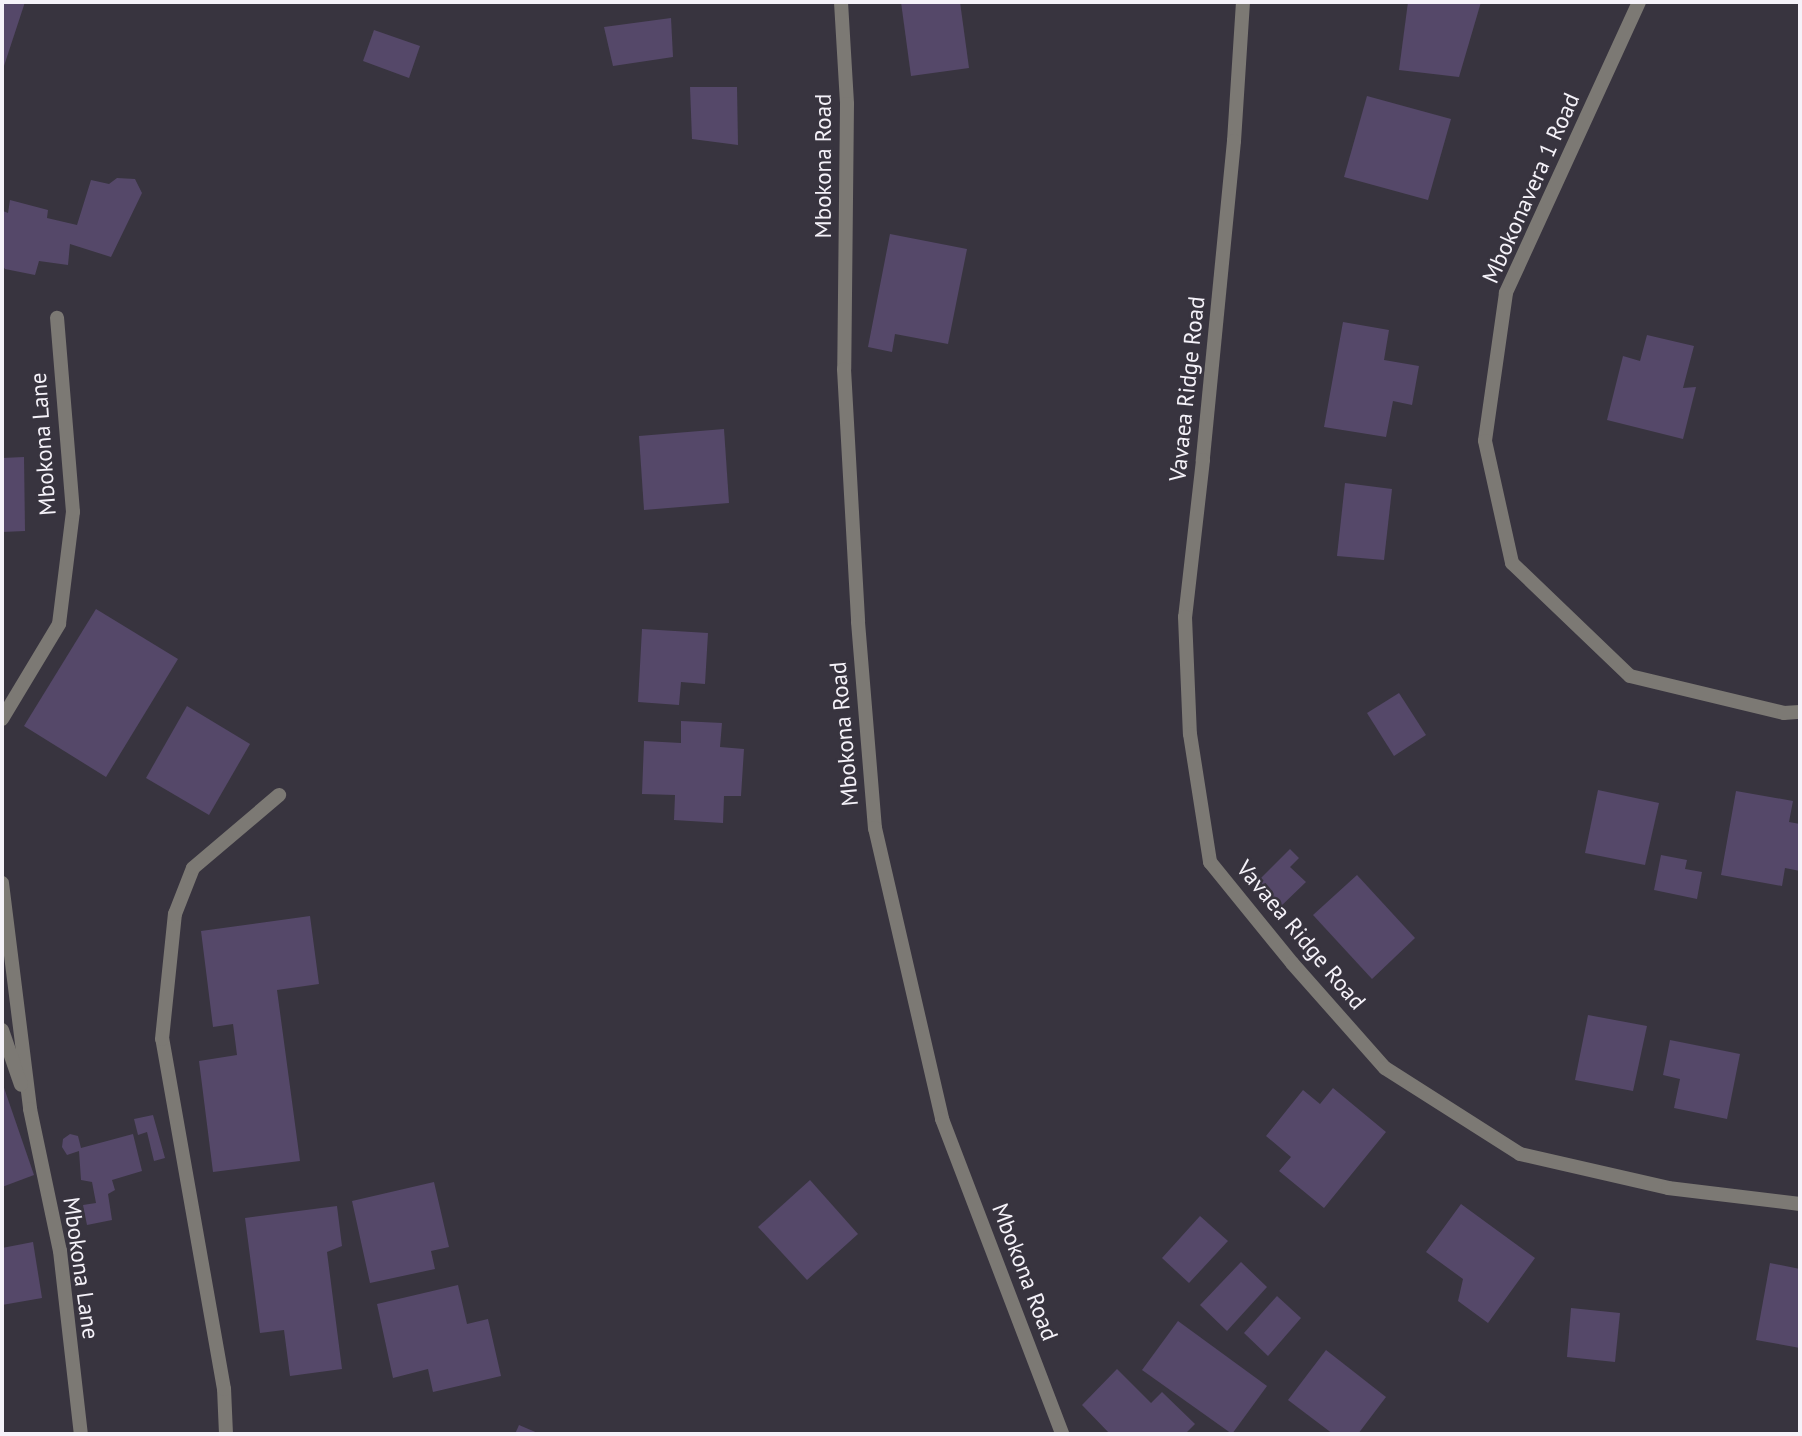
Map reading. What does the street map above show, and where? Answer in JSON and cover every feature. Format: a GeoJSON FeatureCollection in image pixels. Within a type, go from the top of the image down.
{"type":"FeatureCollection","features":[{"type":"Feature","properties":{"kind":"street","name":"Mbokona Road"},"geometry":{"type":"LineString","coordinates":[[841,2],[847,104],[844,369],[858,622],[875,828],[942,1119],[1062,1434]]}},
{"type":"Feature","properties":{"kind":"street","name":"Vavaea Ridge Road"},"geometry":{"type":"LineString","coordinates":[[1243,2],[1233,155],[1185,617],[1190,734],[1210,862],[1292,963],[1385,1068],[1520,1154],[1668,1188],[1800,1204]]}},
{"type":"Feature","properties":{"kind":"street","name":"Mbokonavera 1 Road"},"geometry":{"type":"LineString","coordinates":[[1639,2],[1506,293],[1485,441],[1512,564],[1630,676],[1784,713],[1800,712]]}},
{"type":"Feature","properties":{"kind":"street","name":"Mbokona Lane"},"geometry":{"type":"LineString","coordinates":[[2,719],[59,624],[73,512],[57,318]]}},
{"type":"Feature","properties":{"kind":"street"},"geometry":{"type":"LineString","coordinates":[[226,1434],[224,1389],[162,1039],[175,914],[193,868],[279,794]]}},
{"type":"Feature","properties":{"kind":"street","name":"Mbokona Lane"},"geometry":{"type":"LineString","coordinates":[[2,883],[30,1109],[60,1251],[81,1434]]}},
{"type":"Feature","properties":{"kind":"street","name":"Mbokona Lane"},"geometry":{"type":"LineString","coordinates":[[2,1030],[30,1109]]}},
{"type":"Feature","properties":{"kind":"building"},"geometry":{"type":"Polygon","coordinates":[[[2,2],[25,2],[2,72],[2,2]]]}},
{"type":"Feature","properties":{"kind":"building"},"geometry":{"type":"Polygon","coordinates":[[[901,2],[960,2],[969,68],[911,76],[901,2]]]}},
{"type":"Feature","properties":{"kind":"building"},"geometry":{"type":"Polygon","coordinates":[[[1408,2],[1481,2],[1459,77],[1399,70],[1408,2]]]}},
{"type":"Feature","properties":{"kind":"building"},"geometry":{"type":"Polygon","coordinates":[[[671,18],[673,57],[613,66],[604,27],[671,18]]]}},
{"type":"Feature","properties":{"kind":"building"},"geometry":{"type":"Polygon","coordinates":[[[374,30],[420,46],[409,78],[363,61],[374,30]]]}},
{"type":"Feature","properties":{"kind":"building"},"geometry":{"type":"Polygon","coordinates":[[[690,87],[737,87],[738,145],[692,139],[690,87]]]}},
{"type":"Feature","properties":{"kind":"building"},"geometry":{"type":"Polygon","coordinates":[[[1367,96],[1451,119],[1428,200],[1344,177],[1367,96]]]}},
{"type":"Feature","properties":{"kind":"building"},"geometry":{"type":"Polygon","coordinates":[[[117,178],[135,179],[142,193],[111,257],[70,244],[68,265],[39,261],[35,275],[5,269],[2,265],[2,218],[3,211],[8,213],[10,200],[48,210],[47,218],[77,225],[91,180],[109,184],[117,178]]]}},
{"type":"Feature","properties":{"kind":"building"},"geometry":{"type":"Polygon","coordinates":[[[890,234],[967,249],[948,344],[895,334],[892,352],[868,347],[890,234]]]}},
{"type":"Feature","properties":{"kind":"building"},"geometry":{"type":"Polygon","coordinates":[[[1343,322],[1389,330],[1384,360],[1419,366],[1412,405],[1393,401],[1386,437],[1324,427],[1343,322]]]}},
{"type":"Feature","properties":{"kind":"building"},"geometry":{"type":"Polygon","coordinates":[[[1647,335],[1694,346],[1683,388],[1696,387],[1683,439],[1607,420],[1623,356],[1640,361],[1647,335]]]}},
{"type":"Feature","properties":{"kind":"building"},"geometry":{"type":"Polygon","coordinates":[[[724,429],[729,503],[644,510],[639,436],[724,429]]]}},
{"type":"Feature","properties":{"kind":"building"},"geometry":{"type":"Polygon","coordinates":[[[24,457],[25,531],[2,532],[2,458],[24,457]]]}},
{"type":"Feature","properties":{"kind":"building"},"geometry":{"type":"Polygon","coordinates":[[[1345,483],[1392,489],[1384,560],[1337,556],[1345,483]]]}},
{"type":"Feature","properties":{"kind":"building"},"geometry":{"type":"Polygon","coordinates":[[[96,609],[178,659],[106,777],[24,726],[96,609]]]}},
{"type":"Feature","properties":{"kind":"building"},"geometry":{"type":"Polygon","coordinates":[[[642,629],[708,633],[705,684],[681,682],[679,705],[638,702],[642,629]]]}},
{"type":"Feature","properties":{"kind":"building"},"geometry":{"type":"Polygon","coordinates":[[[1399,693],[1426,735],[1394,756],[1367,713],[1399,693]]]}},
{"type":"Feature","properties":{"kind":"building"},"geometry":{"type":"Polygon","coordinates":[[[187,706],[250,744],[209,815],[146,778],[187,706]]]}},
{"type":"Feature","properties":{"kind":"building"},"geometry":{"type":"Polygon","coordinates":[[[681,721],[722,723],[720,747],[744,749],[741,796],[724,796],[723,823],[674,820],[675,795],[642,794],[644,741],[681,743],[681,721]]]}},
{"type":"Feature","properties":{"kind":"building"},"geometry":{"type":"Polygon","coordinates":[[[1598,790],[1659,803],[1645,865],[1585,853],[1598,790]]]}},
{"type":"Feature","properties":{"kind":"building"},"geometry":{"type":"Polygon","coordinates":[[[1736,791],[1793,801],[1789,822],[1800,824],[1800,871],[1785,868],[1782,886],[1721,875],[1736,791]]]}},
{"type":"Feature","properties":{"kind":"building"},"geometry":{"type":"Polygon","coordinates":[[[1290,849],[1299,858],[1290,867],[1306,882],[1278,909],[1254,885],[1290,849]]]}},
{"type":"Feature","properties":{"kind":"building"},"geometry":{"type":"Polygon","coordinates":[[[1661,855],[1687,860],[1685,869],[1702,872],[1697,899],[1654,890],[1661,855]]]}},
{"type":"Feature","properties":{"kind":"building"},"geometry":{"type":"Polygon","coordinates":[[[1357,875],[1415,938],[1372,979],[1313,915],[1357,875]]]}},
{"type":"Feature","properties":{"kind":"building"},"geometry":{"type":"Polygon","coordinates":[[[310,916],[319,984],[277,990],[300,1161],[213,1172],[199,1061],[237,1055],[233,1024],[213,1027],[201,931],[310,916]]]}},
{"type":"Feature","properties":{"kind":"building"},"geometry":{"type":"Polygon","coordinates":[[[1588,1015],[1647,1026],[1633,1091],[1575,1080],[1588,1015]]]}},
{"type":"Feature","properties":{"kind":"building"},"geometry":{"type":"Polygon","coordinates":[[[1670,1040],[1740,1054],[1727,1119],[1674,1108],[1680,1079],[1663,1075],[1670,1040]]]}},
{"type":"Feature","properties":{"kind":"building"},"geometry":{"type":"Polygon","coordinates":[[[2,1082],[34,1175],[2,1187],[2,1082]]]}},
{"type":"Feature","properties":{"kind":"building"},"geometry":{"type":"Polygon","coordinates":[[[1333,1088],[1386,1132],[1324,1208],[1279,1171],[1291,1157],[1266,1136],[1303,1090],[1320,1104],[1333,1088]]]}},
{"type":"Feature","properties":{"kind":"building"},"geometry":{"type":"Polygon","coordinates":[[[153,1115],[165,1158],[154,1161],[147,1132],[138,1135],[134,1119],[153,1115]]]}},
{"type":"Feature","properties":{"kind":"building"},"geometry":{"type":"Polygon","coordinates":[[[70,1134],[78,1136],[81,1148],[133,1134],[142,1171],[112,1180],[115,1190],[108,1194],[112,1220],[87,1225],[83,1205],[96,1203],[92,1182],[81,1180],[79,1151],[67,1155],[62,1147],[63,1139],[70,1134]]]}},
{"type":"Feature","properties":{"kind":"building"},"geometry":{"type":"Polygon","coordinates":[[[810,1180],[858,1234],[807,1280],[758,1227],[810,1180]]]}},
{"type":"Feature","properties":{"kind":"building"},"geometry":{"type":"Polygon","coordinates":[[[434,1182],[449,1247],[431,1251],[435,1269],[370,1283],[352,1201],[434,1182]]]}},
{"type":"Feature","properties":{"kind":"building"},"geometry":{"type":"Polygon","coordinates":[[[1461,1204],[1535,1258],[1488,1323],[1458,1301],[1463,1279],[1426,1252],[1461,1204]]]}},
{"type":"Feature","properties":{"kind":"building"},"geometry":{"type":"Polygon","coordinates":[[[337,1206],[342,1246],[327,1252],[342,1369],[290,1376],[284,1330],[260,1333],[245,1218],[337,1206]]]}},
{"type":"Feature","properties":{"kind":"building"},"geometry":{"type":"Polygon","coordinates":[[[1200,1216],[1228,1241],[1189,1283],[1162,1258],[1200,1216]]]}},
{"type":"Feature","properties":{"kind":"building"},"geometry":{"type":"Polygon","coordinates":[[[33,1242],[42,1298],[2,1305],[2,1248],[33,1242]]]}},
{"type":"Feature","properties":{"kind":"building"},"geometry":{"type":"Polygon","coordinates":[[[1241,1262],[1267,1287],[1227,1331],[1200,1305],[1241,1262]]]}},
{"type":"Feature","properties":{"kind":"building"},"geometry":{"type":"Polygon","coordinates":[[[1770,1263],[1800,1269],[1800,1348],[1756,1340],[1770,1263]]]}},
{"type":"Feature","properties":{"kind":"building"},"geometry":{"type":"Polygon","coordinates":[[[458,1285],[467,1324],[488,1319],[501,1376],[433,1392],[428,1369],[393,1378],[377,1304],[458,1285]]]}},
{"type":"Feature","properties":{"kind":"building"},"geometry":{"type":"Polygon","coordinates":[[[1277,1296],[1301,1318],[1268,1356],[1244,1333],[1277,1296]]]}},
{"type":"Feature","properties":{"kind":"building"},"geometry":{"type":"Polygon","coordinates":[[[1571,1308],[1620,1313],[1615,1362],[1567,1357],[1571,1308]]]}},
{"type":"Feature","properties":{"kind":"building"},"geometry":{"type":"Polygon","coordinates":[[[1178,1321],[1267,1386],[1232,1434],[1142,1370],[1178,1321]]]}},
{"type":"Feature","properties":{"kind":"building"},"geometry":{"type":"Polygon","coordinates":[[[1326,1350],[1386,1397],[1358,1434],[1333,1434],[1288,1400],[1326,1350]]]}},
{"type":"Feature","properties":{"kind":"building"},"geometry":{"type":"Polygon","coordinates":[[[1117,1369],[1151,1403],[1162,1392],[1195,1424],[1185,1434],[1110,1434],[1082,1405],[1117,1369]]]}},
{"type":"Feature","properties":{"kind":"building"},"geometry":{"type":"Polygon","coordinates":[[[519,1425],[540,1434],[515,1434],[519,1425]]]}}]}
